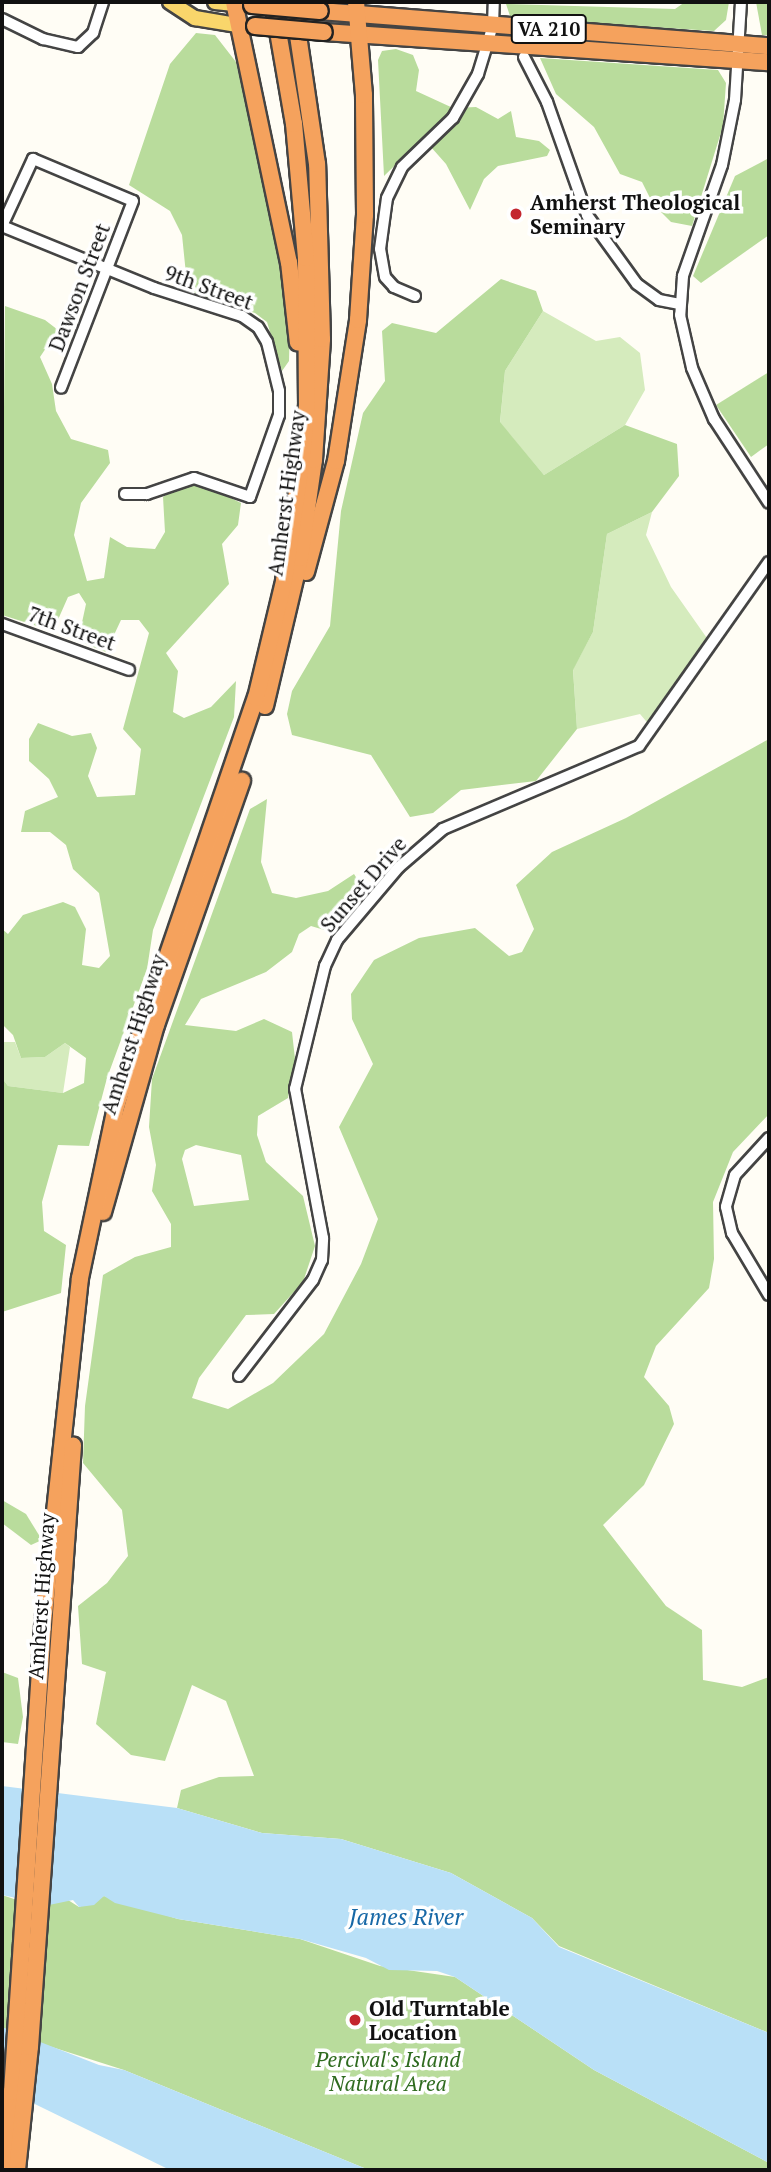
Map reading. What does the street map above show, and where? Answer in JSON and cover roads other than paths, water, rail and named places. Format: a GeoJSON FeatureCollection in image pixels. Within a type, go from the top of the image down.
{"type":"FeatureCollection","features":[{"type":"Feature","properties":{"kind":"highway","name":"Amherst Highway"},"geometry":{"type":"LineString","coordinates":[[46,1721],[43,1624],[73,1332],[104,1153],[132,1055],[241,750],[272,636],[295,517],[307,405],[306,258],[294,124],[273,2]]}},
{"type":"Feature","properties":{"kind":"highway","name":"Amherst Highway"},"geometry":{"type":"LineString","coordinates":[[19,2093],[46,1721],[82,1338],[103,1213],[156,1025],[226,829],[283,644],[312,474],[324,287],[317,164],[293,2]]}},
{"type":"Feature","properties":{"kind":"highway","name":"VA 210"},"geometry":{"type":"LineString","coordinates":[[234,3],[320,11],[358,8],[738,51],[769,62]]}},
{"type":"Feature","properties":{"kind":"highway"},"geometry":{"type":"LineString","coordinates":[[234,3],[295,306],[299,390],[295,517]]}},
{"type":"Feature","properties":{"kind":"highway"},"geometry":{"type":"LineString","coordinates":[[283,644],[323,511],[354,356],[365,215],[362,34],[358,8]]}},
{"type":"Feature","properties":{"kind":"highway","name":"VA 210"},"geometry":{"type":"LineString","coordinates":[[237,25],[362,34],[738,51],[769,46]]}},
{"type":"Feature","properties":{"kind":"highway"},"geometry":{"type":"LineString","coordinates":[[2,2170],[19,2093]]}},
{"type":"Feature","properties":{"kind":"highway"},"geometry":{"type":"LineString","coordinates":[[17,2170],[19,2093]]}},
{"type":"Feature","properties":{"kind":"main road","name":"VA 210"},"geometry":{"type":"LineString","coordinates":[[215,2],[234,3]]}},
{"type":"Feature","properties":{"kind":"main road","name":"VA 210"},"geometry":{"type":"LineString","coordinates":[[179,3],[195,18],[237,25]]}},
{"type":"Feature","properties":{"kind":"street"},"geometry":{"type":"LineString","coordinates":[[2,19],[43,39],[78,47],[89,41],[103,2]]}},
{"type":"Feature","properties":{"kind":"street"},"geometry":{"type":"LineString","coordinates":[[415,296],[394,287],[385,277],[380,249],[387,198],[402,167],[453,118],[478,75],[486,40],[493,25],[494,2]]}},
{"type":"Feature","properties":{"kind":"street"},"geometry":{"type":"LineString","coordinates":[[741,2],[738,51],[722,165],[688,260],[680,304],[687,351],[701,393],[728,444],[769,503]]}},
{"type":"Feature","properties":{"kind":"street"},"geometry":{"type":"LineString","coordinates":[[524,57],[548,102],[572,183],[593,225],[637,284],[659,300],[680,304]]}},
{"type":"Feature","properties":{"kind":"street","name":"Dawson Street"},"geometry":{"type":"LineString","coordinates":[[2,226],[33,159],[133,201],[61,388]]}},
{"type":"Feature","properties":{"kind":"street","name":"9th Street"},"geometry":{"type":"LineString","coordinates":[[2,226],[107,269],[242,316],[261,330],[271,352],[280,402],[276,427],[253,494],[247,498],[194,478],[147,494],[125,494]]}},
{"type":"Feature","properties":{"kind":"street","name":"Sunset Drive"},"geometry":{"type":"LineString","coordinates":[[239,1377],[313,1280],[322,1259],[323,1238],[295,1089],[325,966],[337,940],[399,867],[443,829],[639,746],[769,562]]}},
{"type":"Feature","properties":{"kind":"street","name":"7th Street"},"geometry":{"type":"LineString","coordinates":[[2,624],[129,670]]}},
{"type":"Feature","properties":{"kind":"street"},"geometry":{"type":"LineString","coordinates":[[769,1138],[736,1175],[726,1207],[732,1233],[769,1295]]}},
{"type":"Feature","properties":{"kind":"water","name":"James River"},"geometry":{"type":"Polygon","coordinates":[[[2,1786],[177,1808],[262,1833],[341,1839],[451,1873],[532,1918],[559,1947],[769,2033],[769,2163],[594,2070],[455,1977],[437,1971],[389,1970],[366,1958],[300,1939],[178,1919],[115,1903],[104,1896],[94,1905],[79,1907],[73,1900],[49,1905],[2,1895],[2,1786]]]}},
{"type":"Feature","properties":{"kind":"water"},"geometry":{"type":"Polygon","coordinates":[[[2,2027],[99,2065],[124,2070],[369,2170],[170,2170],[2,2088],[2,2027]]]}},
{"type":"Feature","properties":{"kind":"place","name":"Amherst Theological Seminary"},"geometry":{"type":"Point","coordinates":[516,214]}},
{"type":"Feature","properties":{"kind":"place","name":"Old Turntable Location"},"geometry":{"type":"Point","coordinates":[355,2020]}},
{"type":"Feature","properties":{"kind":"park label","name":"Percival's Island Natural Area"},"geometry":{"type":"Point","coordinates":[388,2071]}}]}
